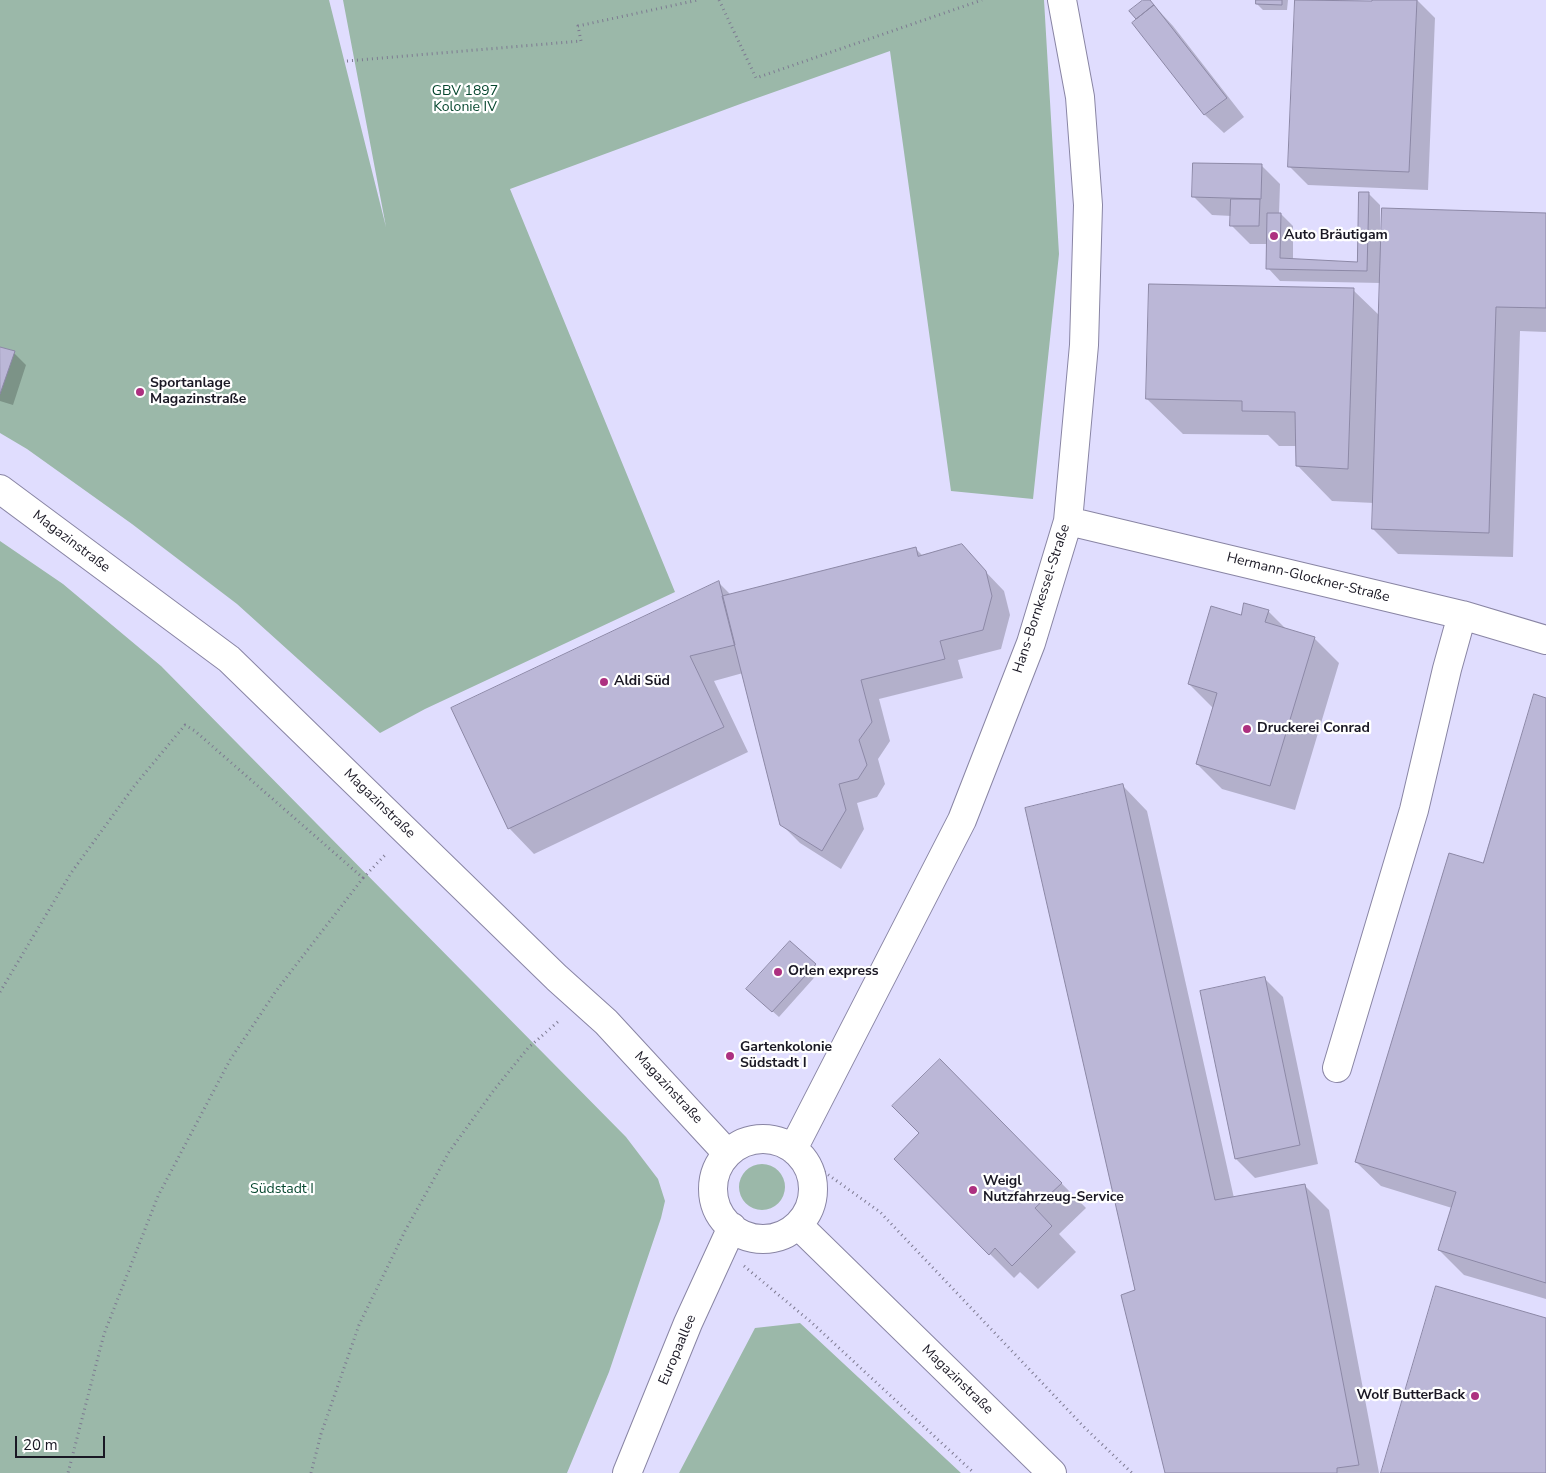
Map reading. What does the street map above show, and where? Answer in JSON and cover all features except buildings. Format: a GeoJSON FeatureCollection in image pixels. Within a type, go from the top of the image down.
{"type":"FeatureCollection","features":[{"type":"Feature","properties":{"kind":"street","name":"Hans-Bornkessel-Straße"},"geometry":{"type":"LineString","coordinates":[[793,1149],[962,820],[1031,643],[1068,521],[1084,345],[1088,205],[1080,97],[1062,0]]}},
{"type":"Feature","properties":{"kind":"street","name":"Magazinstraße"},"geometry":{"type":"LineString","coordinates":[[0,489],[229,659],[557,978],[583,1001],[631,1049],[728,1153]]}},
{"type":"Feature","properties":{"kind":"street","name":"Hermann-Glockner-Straße"},"geometry":{"type":"LineString","coordinates":[[1068,521],[1462,616],[1546,640]]}},
{"type":"Feature","properties":{"kind":"street"},"geometry":{"type":"LineString","coordinates":[[1337,1068],[1414,810],[1447,669],[1462,616]]}},
{"type":"Feature","properties":{"kind":"street"},"geometry":{"type":"LineString","coordinates":[[767,1139],[781,1142],[793,1149],[805,1161],[812,1177],[813,1194],[808,1211],[798,1225],[783,1234],[766,1238],[727,1237],[722,1217],[715,1201],[713,1184],[718,1168],[728,1153],[739,1145],[752,1140],[767,1139]]}},
{"type":"Feature","properties":{"kind":"street","name":"Magazinstraße"},"geometry":{"type":"LineString","coordinates":[[798,1225],[1052,1473]]}},
{"type":"Feature","properties":{"kind":"street","name":"Europaallee"},"geometry":{"type":"LineString","coordinates":[[626,1473],[688,1323],[727,1237]]}},
{"type":"Feature","properties":{"kind":"path"},"geometry":{"type":"LineString","coordinates":[[347,61],[580,41],[578,26],[698,0]]}},
{"type":"Feature","properties":{"kind":"path"},"geometry":{"type":"LineString","coordinates":[[719,0],[756,78],[982,0]]}},
{"type":"Feature","properties":{"kind":"path"},"geometry":{"type":"LineString","coordinates":[[0,992],[71,873],[135,786],[185,725],[195,731],[363,878],[276,990],[230,1060],[158,1196],[104,1334],[68,1473]]}},
{"type":"Feature","properties":{"kind":"path"},"geometry":{"type":"LineString","coordinates":[[311,1473],[321,1434],[359,1325],[405,1231],[449,1152],[494,1090],[528,1048],[583,1001]]}},
{"type":"Feature","properties":{"kind":"path"},"geometry":{"type":"LineString","coordinates":[[793,1149],[880,1212],[1085,1428],[1132,1473]]}},
{"type":"Feature","properties":{"kind":"path"},"geometry":{"type":"LineString","coordinates":[[727,1237],[811,1322],[974,1473]]}},
{"type":"Feature","properties":{"kind":"green space","name":"GBV 1897 Kolonie IV"},"geometry":{"type":"Polygon","coordinates":[[[0,0],[329,0],[386,227],[343,0],[1044,0],[1059,254],[1033,499],[951,491],[890,51],[743,103],[510,189],[675,592],[425,709],[380,733],[237,604],[132,524],[27,449],[0,433],[0,0]]]}},
{"type":"Feature","properties":{"kind":"green space","name":"Südstadt I"},"geometry":{"type":"Polygon","coordinates":[[[0,541],[63,584],[161,666],[626,1137],[658,1179],[665,1201],[661,1218],[609,1372],[567,1473],[0,1473],[0,541]]]}},
{"type":"Feature","properties":{"kind":"green space"},"geometry":{"type":"Polygon","coordinates":[[[762,1164],[775,1168],[781,1174],[785,1187],[781,1200],[775,1206],[762,1210],[749,1206],[743,1200],[739,1187],[743,1174],[749,1168],[762,1164]]]}},
{"type":"Feature","properties":{"kind":"green space"},"geometry":{"type":"Polygon","coordinates":[[[800,1323],[961,1473],[679,1473],[755,1328],[800,1323]]]}},
{"type":"Feature","properties":{"kind":"place","name":"Auto Bräutigam"},"geometry":{"type":"Point","coordinates":[1274,236]}},
{"type":"Feature","properties":{"kind":"place","name":"Sportanlage Magazinstraße"},"geometry":{"type":"Point","coordinates":[140,392]}},
{"type":"Feature","properties":{"kind":"place","name":"Aldi Süd"},"geometry":{"type":"Point","coordinates":[604,682]}},
{"type":"Feature","properties":{"kind":"place","name":"Druckerei Conrad"},"geometry":{"type":"Point","coordinates":[1247,729]}},
{"type":"Feature","properties":{"kind":"place","name":"Orlen express"},"geometry":{"type":"Point","coordinates":[778,972]}},
{"type":"Feature","properties":{"kind":"place","name":"Gartenkolonie Südstadt I"},"geometry":{"type":"Point","coordinates":[730,1056]}},
{"type":"Feature","properties":{"kind":"place","name":"Weigl Nutzfahrzeug-Service"},"geometry":{"type":"Point","coordinates":[973,1190]}},
{"type":"Feature","properties":{"kind":"place","name":"Wolf ButterBack"},"geometry":{"type":"Point","coordinates":[1475,1396]}}]}
